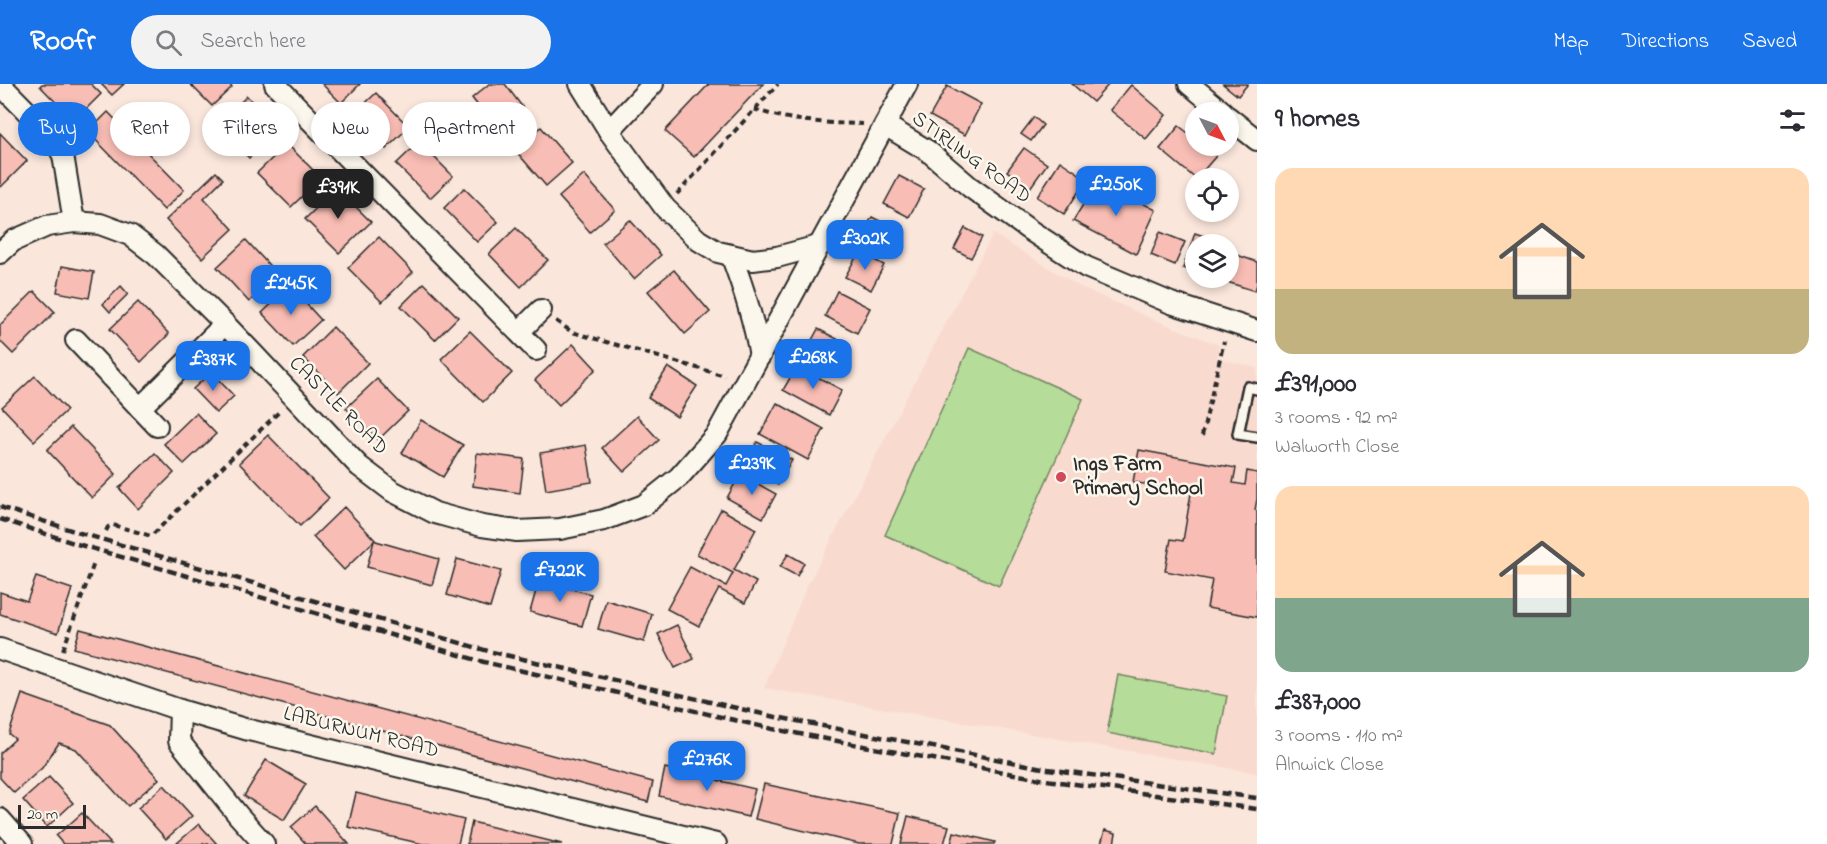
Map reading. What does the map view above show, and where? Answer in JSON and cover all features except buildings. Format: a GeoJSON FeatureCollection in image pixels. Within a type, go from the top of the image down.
{"type":"FeatureCollection","features":[{"type":"Feature","properties":{"kind":"street"},"geometry":{"type":"LineString","coordinates":[[0,84],[54,139],[63,155],[74,222]]}},
{"type":"Feature","properties":{"kind":"street"},"geometry":{"type":"LineString","coordinates":[[275,84],[536,350]]}},
{"type":"Feature","properties":{"kind":"street"},"geometry":{"type":"LineString","coordinates":[[580,84],[609,131],[665,208],[698,240],[718,252],[753,260],[777,257],[818,246]]}},
{"type":"Feature","properties":{"kind":"street"},"geometry":{"type":"LineString","coordinates":[[609,131],[653,84]]}},
{"type":"Feature","properties":{"kind":"street","name":"CASTLE ROAD"},"geometry":{"type":"LineString","coordinates":[[0,253],[13,241],[47,226],[74,222],[100,224],[130,235],[156,255],[225,324],[358,466],[392,490],[435,513],[482,526],[518,531],[560,529],[604,519],[644,505],[680,477],[717,434],[907,84]]}},
{"type":"Feature","properties":{"kind":"street"},"geometry":{"type":"LineString","coordinates":[[1189,84],[1212,102]]}},
{"type":"Feature","properties":{"kind":"street","name":"STIRLING ROAD"},"geometry":{"type":"LineString","coordinates":[[885,125],[928,151],[970,187],[1028,230],[1086,267],[1171,303],[1257,331]]}},
{"type":"Feature","properties":{"kind":"street"},"geometry":{"type":"LineString","coordinates":[[1239,126],[1257,140]]}},
{"type":"Feature","properties":{"kind":"street"},"geometry":{"type":"LineString","coordinates":[[731,255],[746,293],[760,356]]}},
{"type":"Feature","properties":{"kind":"street"},"geometry":{"type":"LineString","coordinates":[[519,332],[541,310]]}},
{"type":"Feature","properties":{"kind":"street"},"geometry":{"type":"LineString","coordinates":[[140,408],[225,324]]}},
{"type":"Feature","properties":{"kind":"street"},"geometry":{"type":"LineString","coordinates":[[76,340],[157,426]]}},
{"type":"Feature","properties":{"kind":"street","name":"LABURNUM ROAD"},"geometry":{"type":"LineString","coordinates":[[0,649],[180,710],[245,729],[716,844]]}},
{"type":"Feature","properties":{"kind":"street"},"geometry":{"type":"LineString","coordinates":[[180,710],[179,741],[264,844]]}},
{"type":"Feature","properties":{"kind":"street"},"geometry":{"type":"LineString","coordinates":[[0,819],[22,844]]}},
{"type":"Feature","properties":{"kind":"lane"},"geometry":{"type":"LineString","coordinates":[[1257,389],[1248,387],[1238,434],[1257,437]]}},
{"type":"Feature","properties":{"kind":"path"},"geometry":{"type":"LineString","coordinates":[[665,208],[778,84]]}},
{"type":"Feature","properties":{"kind":"path"},"geometry":{"type":"LineString","coordinates":[[754,109],[777,118],[820,123],[885,125]]}},
{"type":"Feature","properties":{"kind":"path"},"geometry":{"type":"LineString","coordinates":[[541,310],[572,332],[744,381]]}},
{"type":"Feature","properties":{"kind":"path"},"geometry":{"type":"LineString","coordinates":[[1202,436],[1228,322]]}},
{"type":"Feature","properties":{"kind":"path"},"geometry":{"type":"LineString","coordinates":[[106,531],[113,525],[151,536],[294,398]]}},
{"type":"Feature","properties":{"kind":"path"},"geometry":{"type":"LineString","coordinates":[[57,668],[94,563]]}},
{"type":"Feature","properties":{"kind":"shaded area","name":"Ings Farm Primary School"},"geometry":{"type":"Polygon","coordinates":[[[993,234],[1082,288],[1219,345],[1217,358],[1257,368],[1257,773],[764,688],[807,586],[993,234]]]}},
{"type":"Feature","properties":{"kind":"green space"},"geometry":{"type":"Polygon","coordinates":[[[969,348],[1083,399],[999,586],[885,535],[969,348]]]}},
{"type":"Feature","properties":{"kind":"green space"},"geometry":{"type":"Polygon","coordinates":[[[1118,675],[1227,696],[1216,754],[1107,733],[1118,675]]]}},
{"type":"Feature","properties":{"kind":"railway"},"geometry":{"type":"LineString","coordinates":[[0,507],[80,533],[488,651],[776,717],[1048,769],[1257,798]]}},
{"type":"Feature","properties":{"kind":"railway"},"geometry":{"type":"LineString","coordinates":[[0,519],[77,544],[484,662],[773,729],[1046,780],[1257,809]]}},
{"type":"Feature","properties":{"kind":"place","name":"Ings Farm Primary School"},"geometry":{"type":"Point","coordinates":[1061,477]}}]}
